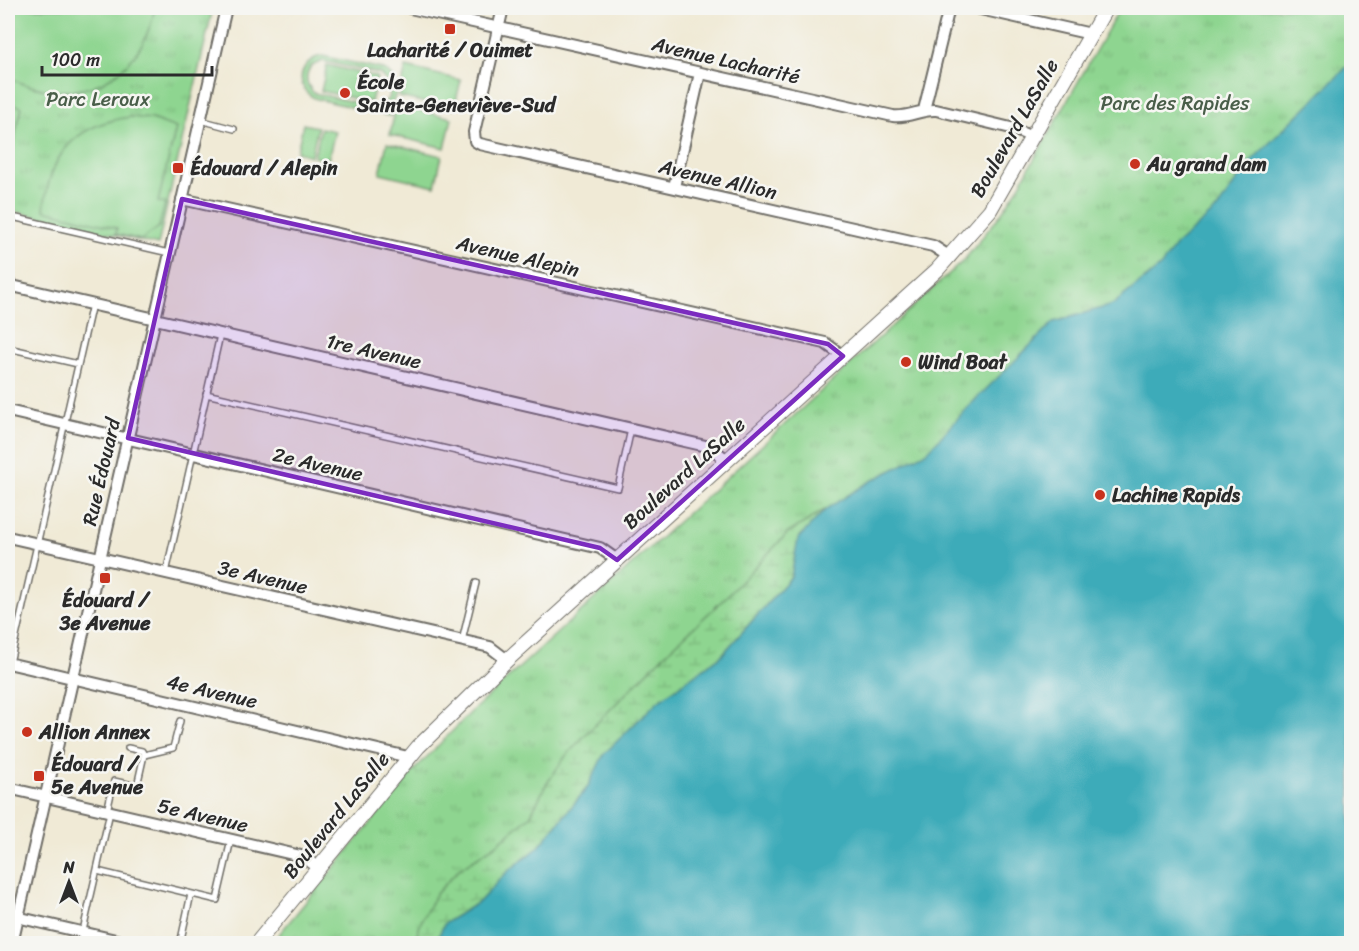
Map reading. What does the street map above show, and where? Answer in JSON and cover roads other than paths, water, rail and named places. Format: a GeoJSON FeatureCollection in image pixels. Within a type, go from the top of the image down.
{"type":"FeatureCollection","features":[{"type":"Feature","properties":{"kind":"main road","name":"Boulevard LaSalle"},"geometry":{"type":"LineString","coordinates":[[255,944],[408,757],[507,660],[950,257],[990,210],[1106,8]]}},
{"type":"Feature","properties":{"kind":"street","name":"Rue Édouard"},"geometry":{"type":"LineString","coordinates":[[12,944],[13,916],[45,797],[73,678],[226,8]]}},
{"type":"Feature","properties":{"kind":"street","name":"Avenue Lacharité"},"geometry":{"type":"LineString","coordinates":[[410,8],[900,117],[924,110],[943,111],[1011,128],[1032,137]]}},
{"type":"Feature","properties":{"kind":"street"},"geometry":{"type":"LineString","coordinates":[[498,27],[503,8]]}},
{"type":"Feature","properties":{"kind":"street"},"geometry":{"type":"LineString","coordinates":[[924,110],[949,8]]}},
{"type":"Feature","properties":{"kind":"street"},"geometry":{"type":"LineString","coordinates":[[976,8],[1091,34]]}},
{"type":"Feature","properties":{"kind":"street","name":"Avenue Allion"},"geometry":{"type":"LineString","coordinates":[[498,27],[474,132],[475,141],[486,146],[933,246],[950,257]]}},
{"type":"Feature","properties":{"kind":"street"},"geometry":{"type":"LineString","coordinates":[[674,188],[700,73]]}},
{"type":"Feature","properties":{"kind":"street","name":"Avenue Alepin"},"geometry":{"type":"LineString","coordinates":[[182,199],[828,344],[843,356]]}},
{"type":"Feature","properties":{"kind":"street","name":"1re Avenue"},"geometry":{"type":"LineString","coordinates":[[8,285],[710,447],[727,460]]}},
{"type":"Feature","properties":{"kind":"street","name":"2e Avenue"},"geometry":{"type":"LineString","coordinates":[[8,411],[600,548],[617,560]]}},
{"type":"Feature","properties":{"kind":"street","name":"3e Avenue"},"geometry":{"type":"LineString","coordinates":[[8,537],[490,647],[507,660]]}},
{"type":"Feature","properties":{"kind":"street","name":"4e Avenue"},"geometry":{"type":"LineString","coordinates":[[9,663],[408,757]]}},
{"type":"Feature","properties":{"kind":"street","name":"5e Avenue"},"geometry":{"type":"LineString","coordinates":[[8,788],[303,857],[318,867]]}},
{"type":"Feature","properties":{"kind":"street"},"geometry":{"type":"LineString","coordinates":[[13,916],[133,944]]}},
{"type":"Feature","properties":{"kind":"lane"},"geometry":{"type":"LineString","coordinates":[[200,120],[234,129]]}},
{"type":"Feature","properties":{"kind":"lane"},"geometry":{"type":"LineString","coordinates":[[8,216],[169,254]]}},
{"type":"Feature","properties":{"kind":"lane"},"geometry":{"type":"LineString","coordinates":[[9,663],[92,304]]}},
{"type":"Feature","properties":{"kind":"lane"},"geometry":{"type":"LineString","coordinates":[[166,573],[220,334]]}},
{"type":"Feature","properties":{"kind":"lane"},"geometry":{"type":"LineString","coordinates":[[8,348],[78,364]]}},
{"type":"Feature","properties":{"kind":"lane"},"geometry":{"type":"LineString","coordinates":[[206,394],[618,488],[631,429]]}},
{"type":"Feature","properties":{"kind":"lane"},"geometry":{"type":"LineString","coordinates":[[462,641],[476,583]]}},
{"type":"Feature","properties":{"kind":"lane"},"geometry":{"type":"LineString","coordinates":[[144,754],[173,748],[180,722]]}},
{"type":"Feature","properties":{"kind":"lane"},"geometry":{"type":"LineString","coordinates":[[128,748],[142,751],[144,754]]}},
{"type":"Feature","properties":{"kind":"lane"},"geometry":{"type":"LineString","coordinates":[[80,944],[114,781],[137,786],[144,754]]}},
{"type":"Feature","properties":{"kind":"lane"},"geometry":{"type":"LineString","coordinates":[[97,871],[217,900],[231,840]]}},
{"type":"Feature","properties":{"kind":"lane"},"geometry":{"type":"LineString","coordinates":[[180,944],[191,894]]}},
{"type":"Feature","properties":{"kind":"water","name":"Lachine Rapids"},"geometry":{"type":"Polygon","coordinates":[[[1351,63],[1351,943],[435,943],[445,923],[479,902],[507,872],[538,848],[587,788],[604,754],[658,701],[721,656],[791,577],[798,539],[826,509],[869,482],[927,452],[970,405],[1054,322],[1112,305],[1161,266],[1175,246],[1218,208],[1248,164],[1351,63]]]}},
{"type":"Feature","properties":{"kind":"place","name":"Lacharité / Ouimet"},"geometry":{"type":"Point","coordinates":[450,29]}},
{"type":"Feature","properties":{"kind":"place","name":"École Sainte-Geneviève-Sud"},"geometry":{"type":"Point","coordinates":[345,93]}},
{"type":"Feature","properties":{"kind":"place","name":"Au grand dam"},"geometry":{"type":"Point","coordinates":[1135,164]}},
{"type":"Feature","properties":{"kind":"place","name":"Édouard / Alepin"},"geometry":{"type":"Point","coordinates":[178,168]}},
{"type":"Feature","properties":{"kind":"place","name":"Wind Boat"},"geometry":{"type":"Point","coordinates":[906,362]}},
{"type":"Feature","properties":{"kind":"place","name":"Lachine Rapids"},"geometry":{"type":"Point","coordinates":[1100,495]}},
{"type":"Feature","properties":{"kind":"place","name":"Édouard / 3e Avenue"},"geometry":{"type":"Point","coordinates":[105,578]}},
{"type":"Feature","properties":{"kind":"place","name":"Allion Annex"},"geometry":{"type":"Point","coordinates":[27,732]}},
{"type":"Feature","properties":{"kind":"place","name":"Édouard / 5e Avenue"},"geometry":{"type":"Point","coordinates":[39,776]}},
{"type":"Feature","properties":{"kind":"park label","name":"Parc Leroux"},"geometry":{"type":"Point","coordinates":[98,99]}},
{"type":"Feature","properties":{"kind":"park label","name":"Parc des Rapides"},"geometry":{"type":"Point","coordinates":[1175,103]}}]}
